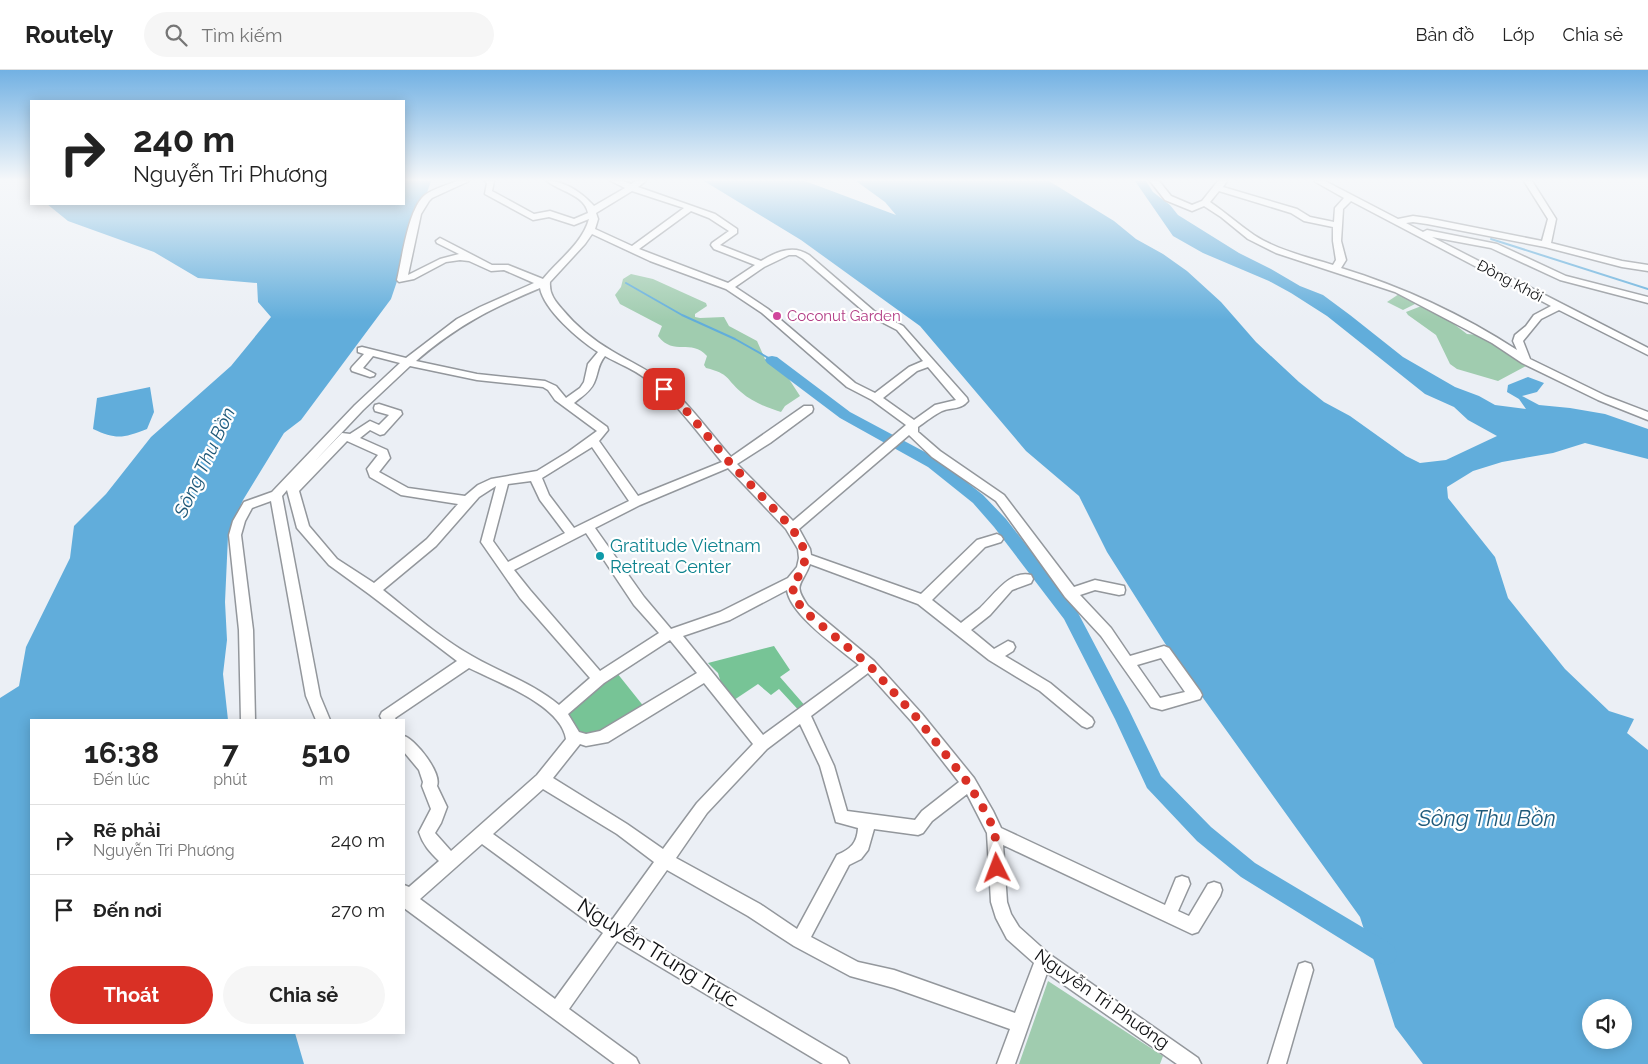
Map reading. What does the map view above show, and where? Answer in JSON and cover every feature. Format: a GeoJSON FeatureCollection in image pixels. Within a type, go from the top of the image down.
{"type":"FeatureCollection","features":[{"type":"Feature","properties":{"kind":"street"},"geometry":{"type":"LineString","coordinates":[[414,227],[402,280],[448,258],[455,256],[470,258]]}},
{"type":"Feature","properties":{"kind":"street"},"geometry":{"type":"LineString","coordinates":[[248,719],[246,630],[235,535],[239,521],[248,505],[276,495],[382,387],[450,328],[545,282],[592,231],[592,227]]}},
{"type":"Feature","properties":{"kind":"street"},"geometry":{"type":"LineString","coordinates":[[633,249],[663,227]]}},
{"type":"Feature","properties":{"kind":"street"},"geometry":{"type":"LineString","coordinates":[[731,227],[734,229],[733,233],[715,245],[760,264]]}},
{"type":"Feature","properties":{"kind":"street"},"geometry":{"type":"LineString","coordinates":[[1239,227],[1251,237],[1293,256],[1377,282],[1416,298],[1496,341],[1526,361],[1602,398],[1648,416]]}},
{"type":"Feature","properties":{"kind":"street"},"geometry":{"type":"LineString","coordinates":[[1336,269],[1341,260],[1337,227]]}},
{"type":"Feature","properties":{"kind":"street","name":"Đồng Khởi"},"geometry":{"type":"LineString","coordinates":[[1407,227],[1648,352]]}},
{"type":"Feature","properties":{"kind":"street"},"geometry":{"type":"LineString","coordinates":[[1460,227],[1546,244],[1622,264],[1648,268]]}},
{"type":"Feature","properties":{"kind":"street"},"geometry":{"type":"LineString","coordinates":[[1546,244],[1550,227]]}},
{"type":"Feature","properties":{"kind":"street"},"geometry":{"type":"LineString","coordinates":[[592,231],[653,259],[728,286],[765,311],[851,385],[876,398],[906,420],[912,426],[913,433],[936,454],[1000,498],[1070,593],[1096,620],[1128,662],[1156,703],[1162,704],[1195,695],[1164,652],[1128,662]]}},
{"type":"Feature","properties":{"kind":"street"},"geometry":{"type":"LineString","coordinates":[[1417,233],[1427,232],[1494,246],[1556,275],[1648,300]]}},
{"type":"Feature","properties":{"kind":"street"},"geometry":{"type":"LineString","coordinates":[[440,241],[491,268],[505,267],[537,281],[545,282]]}},
{"type":"Feature","properties":{"kind":"street"},"geometry":{"type":"LineString","coordinates":[[728,286],[760,264],[791,252],[806,257],[870,313],[900,328],[928,363],[963,400],[956,405],[939,408],[901,434],[792,528]]}},
{"type":"Feature","properties":{"kind":"street"},"geometry":{"type":"LineString","coordinates":[[545,282],[544,289],[547,297],[578,332],[604,351],[650,376],[679,402],[730,463],[792,528],[804,549],[806,558],[798,577],[792,582],[725,616],[670,634],[598,679],[559,713]]}},
{"type":"Feature","properties":{"kind":"street"},"geometry":{"type":"LineString","coordinates":[[1526,361],[1518,341],[1520,337],[1530,328],[1536,317],[1558,306]]}},
{"type":"Feature","properties":{"kind":"street"},"geometry":{"type":"LineString","coordinates":[[370,374],[356,370],[367,351],[432,368],[477,377],[545,384],[552,388],[559,398],[603,430],[594,442],[536,476],[487,485],[469,501],[439,535],[374,590]]}},
{"type":"Feature","properties":{"kind":"street"},"geometry":{"type":"LineString","coordinates":[[567,403],[584,390],[589,382],[593,364],[604,351]]}},
{"type":"Feature","properties":{"kind":"street"},"geometry":{"type":"LineString","coordinates":[[876,398],[914,369],[928,363]]}},
{"type":"Feature","properties":{"kind":"street"},"geometry":{"type":"LineString","coordinates":[[352,438],[370,425],[380,431],[402,414],[379,408]]}},
{"type":"Feature","properties":{"kind":"street"},"geometry":{"type":"LineString","coordinates":[[507,568],[636,502],[730,463],[766,440],[808,409]]}},
{"type":"Feature","properties":{"kind":"street"},"geometry":{"type":"LineString","coordinates":[[469,501],[405,492],[374,474],[374,469],[384,458],[384,453],[346,436],[293,490],[303,528],[333,562],[421,625],[445,646],[468,661],[538,696],[559,713],[572,730],[574,741],[542,780],[482,834],[406,896],[630,1064]]}},
{"type":"Feature","properties":{"kind":"street"},"geometry":{"type":"LineString","coordinates":[[594,442],[636,502]]}},
{"type":"Feature","properties":{"kind":"street"},"geometry":{"type":"LineString","coordinates":[[536,476],[544,497],[572,534]]}},
{"type":"Feature","properties":{"kind":"street"},"geometry":{"type":"LineString","coordinates":[[502,481],[486,542],[525,594],[598,679]]}},
{"type":"Feature","properties":{"kind":"street"},"geometry":{"type":"LineString","coordinates":[[276,495],[313,696],[323,719]]}},
{"type":"Feature","properties":{"kind":"street"},"geometry":{"type":"LineString","coordinates":[[587,526],[639,601],[707,674],[762,744]]}},
{"type":"Feature","properties":{"kind":"street"},"geometry":{"type":"LineString","coordinates":[[923,600],[981,543],[998,540]]}},
{"type":"Feature","properties":{"kind":"street"},"geometry":{"type":"LineString","coordinates":[[806,558],[923,600],[994,656],[1046,687],[1087,722]]}},
{"type":"Feature","properties":{"kind":"street"},"geometry":{"type":"LineString","coordinates":[[961,630],[985,611],[1008,586],[1027,579]]}},
{"type":"Feature","properties":{"kind":"street","name":"Nguyễn Tri Phương"},"geometry":{"type":"LineString","coordinates":[[792,582],[794,596],[803,610],[869,665],[917,718],[968,783],[988,816],[995,833],[998,902],[1004,918],[1013,932],[1043,960],[1183,1061]]}},
{"type":"Feature","properties":{"kind":"street"},"geometry":{"type":"LineString","coordinates":[[1070,593],[1095,585],[1119,590]]}},
{"type":"Feature","properties":{"kind":"street"},"geometry":{"type":"LineString","coordinates":[[994,656],[1008,647]]}},
{"type":"Feature","properties":{"kind":"street"},"geometry":{"type":"LineString","coordinates":[[388,719],[387,716],[468,661]]}},
{"type":"Feature","properties":{"kind":"street"},"geometry":{"type":"LineString","coordinates":[[557,1011],[702,808],[762,744],[869,665]]}},
{"type":"Feature","properties":{"kind":"street"},"geometry":{"type":"LineString","coordinates":[[573,736],[586,740],[602,737],[707,674]]}},
{"type":"Feature","properties":{"kind":"street"},"geometry":{"type":"LineString","coordinates":[[803,715],[827,766],[841,817],[918,828],[928,816],[968,783]]}},
{"type":"Feature","properties":{"kind":"street"},"geometry":{"type":"LineString","coordinates":[[405,743],[424,766],[430,778],[429,786],[439,807],[436,818],[427,832],[429,838],[450,861]]}},
{"type":"Feature","properties":{"kind":"street"},"geometry":{"type":"LineString","coordinates":[[542,780],[622,828],[665,860],[754,910],[800,940],[856,970],[894,979],[1021,1024]]}},
{"type":"Feature","properties":{"kind":"street"},"geometry":{"type":"LineString","coordinates":[[800,940],[844,860],[857,853],[863,847],[866,835],[866,821]]}},
{"type":"Feature","properties":{"kind":"street"},"geometry":{"type":"LineString","coordinates":[[995,833],[1192,926],[1214,890]]}},
{"type":"Feature","properties":{"kind":"street","name":"Nguyễn Trung Trực"},"geometry":{"type":"LineString","coordinates":[[482,834],[614,930],[840,1064]]}},
{"type":"Feature","properties":{"kind":"street"},"geometry":{"type":"LineString","coordinates":[[1169,914],[1182,884]]}},
{"type":"Feature","properties":{"kind":"street"},"geometry":{"type":"LineString","coordinates":[[1006,1064],[1043,960]]}},
{"type":"Feature","properties":{"kind":"street"},"geometry":{"type":"LineString","coordinates":[[1277,1064],[1305,970]]}},
{"type":"Feature","properties":{"kind":"green space"},"geometry":{"type":"Polygon","coordinates":[[[631,274],[653,279],[706,303],[707,306],[695,314],[695,317],[724,317],[729,326],[757,341],[765,359],[787,376],[800,396],[785,406],[781,412],[766,407],[745,396],[723,375],[706,368],[704,365],[707,356],[701,351],[689,347],[676,347],[664,342],[658,336],[662,326],[620,304],[615,295],[621,287],[623,279],[631,274]]]}},
{"type":"Feature","properties":{"kind":"green space"},"geometry":{"type":"Polygon","coordinates":[[[1399,294],[1417,303],[1403,310],[1387,302],[1399,294]]]}},
{"type":"Feature","properties":{"kind":"green space"},"geometry":{"type":"Polygon","coordinates":[[[1424,305],[1438,312],[1467,334],[1478,335],[1490,341],[1526,366],[1498,381],[1457,369],[1450,364],[1436,335],[1406,312],[1424,305]]]}},
{"type":"Feature","properties":{"kind":"green space"},"geometry":{"type":"Polygon","coordinates":[[[774,646],[790,670],[780,677],[807,708],[803,715],[779,689],[771,695],[758,684],[734,700],[725,696],[718,673],[708,663],[774,646]]]}},
{"type":"Feature","properties":{"kind":"green space"},"geometry":{"type":"Polygon","coordinates":[[[617,673],[645,708],[603,737],[578,738],[566,715],[617,673]]]}},
{"type":"Feature","properties":{"kind":"green space"},"geometry":{"type":"Polygon","coordinates":[[[1048,981],[1163,1056],[1160,1064],[1019,1064],[1048,981]]]}},
{"type":"Feature","properties":{"kind":"water","name":"Sông Thu Bồn"},"geometry":{"type":"Polygon","coordinates":[[[86,227],[415,227],[391,299],[301,420],[284,433],[243,500],[228,536],[225,602],[227,640],[223,674],[228,719],[30,719],[30,1034],[295,1034],[304,1064],[0,1064],[0,698],[19,686],[26,647],[70,558],[74,526],[106,494],[151,437],[231,366],[271,317],[258,302],[257,283],[198,278],[154,252],[86,227]]]}},
{"type":"Feature","properties":{"kind":"water","name":"Sông Thu Bồn"},"geometry":{"type":"Polygon","coordinates":[[[780,227],[1122,227],[1136,239],[1163,254],[1187,271],[1221,302],[1256,342],[1299,382],[1324,402],[1350,416],[1406,456],[1420,463],[1446,460],[1497,436],[1468,420],[1454,407],[1425,394],[1327,316],[1291,293],[1269,281],[1203,253],[1173,236],[1167,227],[1198,227],[1239,253],[1300,286],[1323,295],[1403,357],[1455,387],[1479,396],[1495,405],[1526,409],[1519,399],[1507,392],[1508,385],[1528,377],[1544,383],[1537,392],[1522,396],[1539,405],[1605,414],[1648,429],[1648,459],[1585,443],[1553,453],[1502,462],[1473,471],[1447,487],[1448,498],[1495,557],[1508,598],[1565,669],[1609,711],[1634,719],[1627,733],[1648,750],[1648,1064],[1423,1064],[1395,1027],[1360,917],[1173,656],[1107,552],[1079,496],[1026,451],[920,326],[801,240],[780,227]]]}},
{"type":"Feature","properties":{"kind":"water"},"geometry":{"type":"Polygon","coordinates":[[[150,387],[154,412],[147,429],[126,436],[114,436],[93,429],[97,398],[150,387]]]}},
{"type":"Feature","properties":{"kind":"waterway"},"geometry":{"type":"LineString","coordinates":[[1491,239],[1648,289]]}},
{"type":"Feature","properties":{"kind":"waterway"},"geometry":{"type":"LineString","coordinates":[[626,283],[682,315],[735,339],[772,360]]}},
{"type":"Feature","properties":{"kind":"waterway"},"geometry":{"type":"LineString","coordinates":[[772,360],[845,415],[933,463],[978,499],[1000,523],[1070,614],[1122,714],[1154,782],[1204,834],[1248,870],[1386,954]]}},
{"type":"Feature","properties":{"kind":"place","name":"Coconut Garden"},"geometry":{"type":"Point","coordinates":[777,316]}},
{"type":"Feature","properties":{"kind":"place","name":"Gratitude Vietnam Retreat Center"},"geometry":{"type":"Point","coordinates":[600,556]}},
{"type":"Feature","properties":{"kind":"route"},"geometry":{"type":"LineString","coordinates":[[664,389],[679,402],[730,463],[792,528],[804,549],[806,558],[798,577],[792,582],[794,596],[803,610],[869,665],[917,718],[968,783],[988,816],[995,833],[997,868]]}}]}
